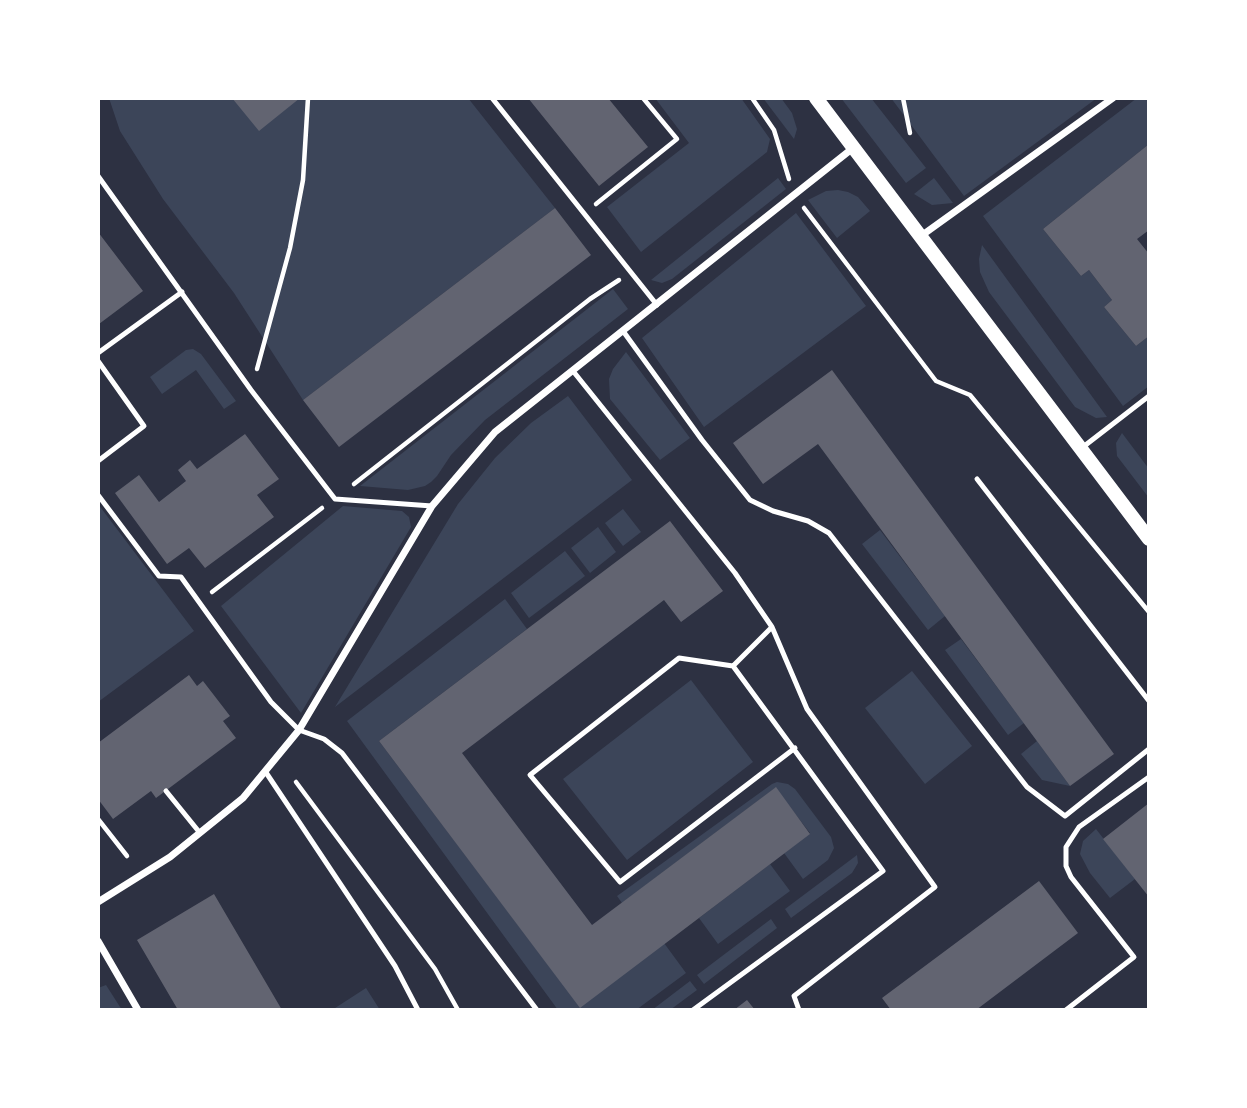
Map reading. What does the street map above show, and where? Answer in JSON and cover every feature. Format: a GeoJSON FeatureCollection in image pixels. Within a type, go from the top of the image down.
{"type":"FeatureCollection","features":[{"type":"Feature","properties":{"kind":"main road"},"geometry":{"type":"LineString","coordinates":[[816,98],[1149,538]]}},
{"type":"Feature","properties":{"kind":"street"},"geometry":{"type":"LineString","coordinates":[[921,236],[1112,98]]}},
{"type":"Feature","properties":{"kind":"street"},"geometry":{"type":"LineString","coordinates":[[98,902],[170,857],[243,798],[299,730],[432,506],[495,432],[854,148]]}},
{"type":"Feature","properties":{"kind":"street"},"geometry":{"type":"LineString","coordinates":[[98,941],[138,1010]]}},
{"type":"Feature","properties":{"kind":"lane"},"geometry":{"type":"LineString","coordinates":[[492,98],[657,305]]}},
{"type":"Feature","properties":{"kind":"lane"},"geometry":{"type":"LineString","coordinates":[[98,176],[251,390],[335,499],[432,506]]}},
{"type":"Feature","properties":{"kind":"lane"},"geometry":{"type":"LineString","coordinates":[[98,353],[182,292]]}},
{"type":"Feature","properties":{"kind":"lane"},"geometry":{"type":"LineString","coordinates":[[623,331],[702,440],[750,500],[773,511],[808,521],[829,533],[1027,787],[1065,816],[1149,749]]}},
{"type":"Feature","properties":{"kind":"lane"},"geometry":{"type":"LineString","coordinates":[[98,361],[144,426],[98,461]]}},
{"type":"Feature","properties":{"kind":"lane"},"geometry":{"type":"LineString","coordinates":[[573,371],[735,573],[772,627],[807,709],[935,887],[794,996],[799,1010]]}},
{"type":"Feature","properties":{"kind":"lane"},"geometry":{"type":"LineString","coordinates":[[1081,449],[1149,396]]}},
{"type":"Feature","properties":{"kind":"lane"},"geometry":{"type":"LineString","coordinates":[[977,480],[1149,701]]}},
{"type":"Feature","properties":{"kind":"lane"},"geometry":{"type":"LineString","coordinates":[[98,495],[159,576],[181,577],[271,702],[299,730],[324,739],[342,753],[537,1010]]}},
{"type":"Feature","properties":{"kind":"lane"},"geometry":{"type":"LineString","coordinates":[[733,666],[772,627]]}},
{"type":"Feature","properties":{"kind":"lane"},"geometry":{"type":"LineString","coordinates":[[693,1010],[883,871],[795,748],[733,666],[679,659],[530,775],[620,882],[795,748]]}},
{"type":"Feature","properties":{"kind":"lane"},"geometry":{"type":"LineString","coordinates":[[265,771],[395,966],[418,1010]]}},
{"type":"Feature","properties":{"kind":"lane"},"geometry":{"type":"LineString","coordinates":[[1066,1010],[1134,957],[1071,877],[1066,866],[1066,847],[1079,827],[1149,777]]}},
{"type":"Feature","properties":{"kind":"lane"},"geometry":{"type":"LineString","coordinates":[[166,791],[200,832]]}},
{"type":"Feature","properties":{"kind":"path"},"geometry":{"type":"LineString","coordinates":[[251,390],[290,248],[303,180],[307,98]]}},
{"type":"Feature","properties":{"kind":"path"},"geometry":{"type":"LineString","coordinates":[[584,214],[677,139],[643,98]]}},
{"type":"Feature","properties":{"kind":"path"},"geometry":{"type":"LineString","coordinates":[[752,98],[774,130],[795,195],[936,381],[970,395],[1149,612]]}},
{"type":"Feature","properties":{"kind":"path"},"geometry":{"type":"LineString","coordinates":[[903,98],[910,133]]}},
{"type":"Feature","properties":{"kind":"path"},"geometry":{"type":"LineString","coordinates":[[200,601],[590,299],[632,273]]}},
{"type":"Feature","properties":{"kind":"path"},"geometry":{"type":"LineString","coordinates":[[296,782],[435,969],[458,1010]]}},
{"type":"Feature","properties":{"kind":"path"},"geometry":{"type":"LineString","coordinates":[[98,819],[127,856]]}},
{"type":"Feature","properties":{"kind":"shaded area"},"geometry":{"type":"Polygon","coordinates":[[[109,98],[468,98],[555,208],[303,400],[234,293],[163,199],[120,131],[109,98]]]}},
{"type":"Feature","properties":{"kind":"shaded area"},"geometry":{"type":"Polygon","coordinates":[[[655,98],[741,98],[770,139],[767,152],[641,252],[607,207],[689,143],[655,98]]]}},
{"type":"Feature","properties":{"kind":"shaded area"},"geometry":{"type":"Polygon","coordinates":[[[763,98],[781,98],[792,113],[797,129],[794,139],[763,98]]]}},
{"type":"Feature","properties":{"kind":"shaded area"},"geometry":{"type":"Polygon","coordinates":[[[841,98],[871,98],[926,168],[906,183],[841,98]]]}},
{"type":"Feature","properties":{"kind":"shaded area"},"geometry":{"type":"Polygon","coordinates":[[[891,98],[1097,98],[964,196],[891,98]]]}},
{"type":"Feature","properties":{"kind":"shaded area"},"geometry":{"type":"Polygon","coordinates":[[[1137,98],[1149,98],[1149,144],[1043,229],[1081,276],[1089,270],[1112,300],[1104,307],[1136,346],[1149,336],[1149,386],[1123,406],[983,216],[1137,98]]]}},
{"type":"Feature","properties":{"kind":"shaded area"},"geometry":{"type":"Polygon","coordinates":[[[778,178],[786,189],[672,279],[662,283],[651,280],[778,178]]]}},
{"type":"Feature","properties":{"kind":"shaded area"},"geometry":{"type":"Polygon","coordinates":[[[934,178],[953,203],[932,205],[914,194],[934,178]]]}},
{"type":"Feature","properties":{"kind":"shaded area"},"geometry":{"type":"Polygon","coordinates":[[[838,190],[858,197],[870,211],[837,238],[808,200],[826,191],[838,190]]]}},
{"type":"Feature","properties":{"kind":"shaded area"},"geometry":{"type":"Polygon","coordinates":[[[796,213],[866,306],[704,427],[642,338],[796,213]]]}},
{"type":"Feature","properties":{"kind":"shaded area"},"geometry":{"type":"Polygon","coordinates":[[[982,245],[1107,417],[1096,418],[1075,407],[989,292],[980,272],[982,245]]]}},
{"type":"Feature","properties":{"kind":"shaded area"},"geometry":{"type":"Polygon","coordinates":[[[613,289],[628,309],[485,420],[451,455],[431,482],[408,490],[360,486],[613,289]]]}},
{"type":"Feature","properties":{"kind":"shaded area"},"geometry":{"type":"Polygon","coordinates":[[[193,349],[201,354],[236,401],[224,409],[196,370],[162,394],[150,377],[186,350],[193,349]]]}},
{"type":"Feature","properties":{"kind":"shaded area"},"geometry":{"type":"Polygon","coordinates":[[[626,352],[690,438],[660,460],[610,399],[609,379],[626,352]]]}},
{"type":"Feature","properties":{"kind":"shaded area"},"geometry":{"type":"Polygon","coordinates":[[[568,396],[632,480],[335,707],[458,504],[495,458],[531,423],[568,396]]]}},
{"type":"Feature","properties":{"kind":"shaded area"},"geometry":{"type":"Polygon","coordinates":[[[1122,433],[1149,469],[1149,498],[1117,456],[1116,443],[1122,433]]]}},
{"type":"Feature","properties":{"kind":"shaded area"},"geometry":{"type":"Polygon","coordinates":[[[98,504],[194,631],[98,702],[98,504]]]}},
{"type":"Feature","properties":{"kind":"shaded area"},"geometry":{"type":"Polygon","coordinates":[[[343,506],[402,511],[409,517],[411,527],[301,713],[221,606],[343,506]]]}},
{"type":"Feature","properties":{"kind":"shaded area"},"geometry":{"type":"Polygon","coordinates":[[[623,509],[641,532],[623,546],[605,523],[623,509]]]}},
{"type":"Feature","properties":{"kind":"shaded area"},"geometry":{"type":"Polygon","coordinates":[[[598,527],[616,552],[590,573],[571,548],[598,527]]]}},
{"type":"Feature","properties":{"kind":"shaded area"},"geometry":{"type":"Polygon","coordinates":[[[880,530],[945,616],[928,630],[862,544],[880,530]]]}},
{"type":"Feature","properties":{"kind":"shaded area"},"geometry":{"type":"Polygon","coordinates":[[[565,551],[585,576],[529,618],[511,593],[565,551]]]}},
{"type":"Feature","properties":{"kind":"shaded area"},"geometry":{"type":"Polygon","coordinates":[[[505,599],[527,629],[379,741],[580,1007],[664,943],[686,973],[636,1010],[558,1010],[347,721],[505,599]]]}},
{"type":"Feature","properties":{"kind":"shaded area"},"geometry":{"type":"Polygon","coordinates":[[[961,639],[1024,723],[1008,735],[945,650],[961,639]]]}},
{"type":"Feature","properties":{"kind":"shaded area"},"geometry":{"type":"Polygon","coordinates":[[[912,671],[972,746],[925,784],[865,708],[912,671]]]}},
{"type":"Feature","properties":{"kind":"shaded area"},"geometry":{"type":"Polygon","coordinates":[[[691,680],[753,762],[627,860],[563,779],[691,680]]]}},
{"type":"Feature","properties":{"kind":"shaded area"},"geometry":{"type":"Polygon","coordinates":[[[1037,741],[1070,786],[1042,780],[1021,754],[1037,741]]]}},
{"type":"Feature","properties":{"kind":"shaded area"},"geometry":{"type":"Polygon","coordinates":[[[777,782],[788,784],[795,789],[831,837],[834,848],[828,860],[803,879],[784,853],[810,833],[775,788],[622,903],[617,896],[777,782]]]}},
{"type":"Feature","properties":{"kind":"shaded area"},"geometry":{"type":"Polygon","coordinates":[[[1096,829],[1135,879],[1110,898],[1090,873],[1080,854],[1083,841],[1096,829]]]}},
{"type":"Feature","properties":{"kind":"shaded area"},"geometry":{"type":"Polygon","coordinates":[[[857,855],[858,863],[852,873],[791,918],[785,909],[857,855]]]}},
{"type":"Feature","properties":{"kind":"shaded area"},"geometry":{"type":"Polygon","coordinates":[[[770,864],[790,891],[718,944],[699,918],[770,864]]]}},
{"type":"Feature","properties":{"kind":"shaded area"},"geometry":{"type":"Polygon","coordinates":[[[771,919],[777,928],[704,984],[697,975],[771,919]]]}},
{"type":"Feature","properties":{"kind":"shaded area"},"geometry":{"type":"Polygon","coordinates":[[[690,981],[697,990],[670,1010],[652,1010],[690,981]]]}},
{"type":"Feature","properties":{"kind":"shaded area"},"geometry":{"type":"Polygon","coordinates":[[[106,985],[122,1010],[98,1010],[98,988],[106,985]]]}},
{"type":"Feature","properties":{"kind":"shaded area"},"geometry":{"type":"Polygon","coordinates":[[[366,988],[380,1010],[332,1010],[366,988]]]}},
{"type":"Feature","properties":{"kind":"building"},"geometry":{"type":"Polygon","coordinates":[[[232,98],[300,98],[259,131],[232,98]]]}},
{"type":"Feature","properties":{"kind":"building"},"geometry":{"type":"Polygon","coordinates":[[[528,98],[608,98],[648,147],[599,186],[528,98]]]}},
{"type":"Feature","properties":{"kind":"building"},"geometry":{"type":"Polygon","coordinates":[[[1149,144],[1149,230],[1137,239],[1149,254],[1149,336],[1136,346],[1104,307],[1112,300],[1089,270],[1081,276],[1043,229],[1149,144]]]}},
{"type":"Feature","properties":{"kind":"building"},"geometry":{"type":"Polygon","coordinates":[[[555,208],[591,255],[339,447],[303,400],[555,208]]]}},
{"type":"Feature","properties":{"kind":"building"},"geometry":{"type":"Polygon","coordinates":[[[98,232],[143,291],[99,324],[98,323],[98,232]]]}},
{"type":"Feature","properties":{"kind":"building"},"geometry":{"type":"Polygon","coordinates":[[[832,370],[1114,754],[1070,786],[818,444],[763,484],[733,443],[832,370]]]}},
{"type":"Feature","properties":{"kind":"building"},"geometry":{"type":"Polygon","coordinates":[[[245,434],[279,479],[257,495],[274,517],[205,568],[189,548],[167,564],[115,493],[139,475],[159,502],[186,481],[178,470],[190,460],[197,469],[245,434]]]}},
{"type":"Feature","properties":{"kind":"building"},"geometry":{"type":"Polygon","coordinates":[[[670,521],[723,591],[681,622],[664,600],[462,753],[592,925],[776,787],[810,834],[580,1008],[379,741],[670,521]]]}},
{"type":"Feature","properties":{"kind":"building"},"geometry":{"type":"Polygon","coordinates":[[[189,675],[197,686],[203,681],[230,716],[223,721],[236,738],[156,798],[151,791],[113,819],[98,799],[98,743],[189,675]]]}},
{"type":"Feature","properties":{"kind":"building"},"geometry":{"type":"Polygon","coordinates":[[[1149,803],[1149,897],[1103,839],[1149,803]]]}},
{"type":"Feature","properties":{"kind":"building"},"geometry":{"type":"Polygon","coordinates":[[[1039,881],[1078,933],[976,1010],[891,1010],[882,998],[1039,881]]]}},
{"type":"Feature","properties":{"kind":"building"},"geometry":{"type":"Polygon","coordinates":[[[214,894],[282,1010],[178,1010],[137,940],[214,894]]]}},
{"type":"Feature","properties":{"kind":"building"},"geometry":{"type":"Polygon","coordinates":[[[747,1000],[755,1010],[734,1010],[747,1000]]]}}]}
